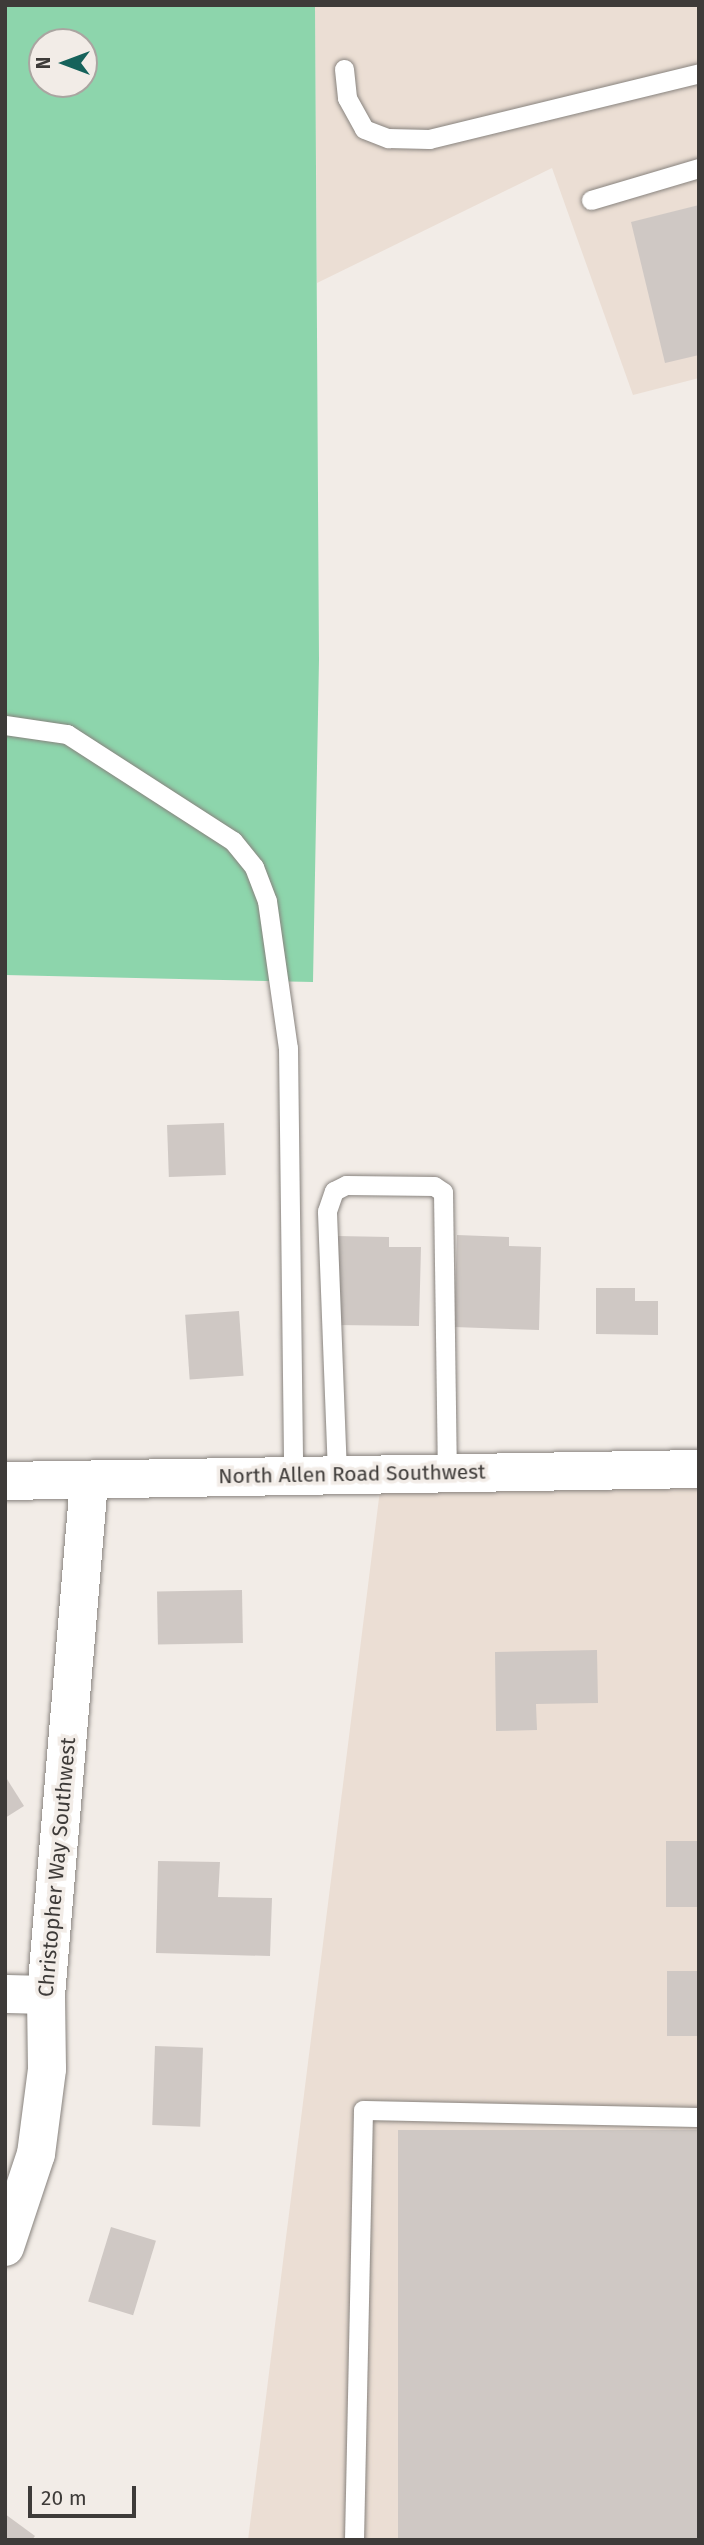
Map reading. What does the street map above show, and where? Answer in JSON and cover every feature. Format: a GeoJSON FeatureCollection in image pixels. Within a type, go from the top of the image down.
{"type":"FeatureCollection","features":[{"type":"Feature","properties":{"kind":"street","name":"North Allen Road Southwest"},"geometry":{"type":"LineString","coordinates":[[5,1481],[89,1482],[337,1472],[699,1469]]}},
{"type":"Feature","properties":{"kind":"street","name":"Christopher Way Southwest"},"geometry":{"type":"LineString","coordinates":[[5,2246],[36,2154],[47,2069],[46,1995],[89,1482]]}},
{"type":"Feature","properties":{"kind":"street"},"geometry":{"type":"LineString","coordinates":[[5,1994],[46,1995]]}},
{"type":"Feature","properties":{"kind":"lane"},"geometry":{"type":"LineString","coordinates":[[344,69],[347,98],[364,129],[387,138],[429,139],[699,73]]}},
{"type":"Feature","properties":{"kind":"lane"},"geometry":{"type":"LineString","coordinates":[[591,200],[699,168]]}},
{"type":"Feature","properties":{"kind":"lane"},"geometry":{"type":"LineString","coordinates":[[5,725],[66,734],[233,841],[254,867],[267,901],[288,1048],[293,1474]]}},
{"type":"Feature","properties":{"kind":"lane"},"geometry":{"type":"LineString","coordinates":[[337,1472],[327,1211],[334,1191],[346,1185],[433,1186],[443,1192],[447,1472]]}},
{"type":"Feature","properties":{"kind":"lane"},"geometry":{"type":"LineString","coordinates":[[354,2540],[363,2110],[699,2117]]}},
{"type":"Feature","properties":{"kind":"shaded area"},"geometry":{"type":"Polygon","coordinates":[[[315,5],[699,5],[699,378],[633,395],[552,168],[317,283],[315,5]]]}},
{"type":"Feature","properties":{"kind":"shaded area"},"geometry":{"type":"Polygon","coordinates":[[[699,1470],[699,2540],[248,2540],[380,1490],[699,1470]]]}},
{"type":"Feature","properties":{"kind":"green space"},"geometry":{"type":"Polygon","coordinates":[[[5,5],[315,5],[319,660],[313,982],[5,975],[5,5]]]}},
{"type":"Feature","properties":{"kind":"building"},"geometry":{"type":"Polygon","coordinates":[[[699,205],[699,355],[665,363],[631,222],[699,205]]]}},
{"type":"Feature","properties":{"kind":"building"},"geometry":{"type":"Polygon","coordinates":[[[224,1123],[226,1175],[169,1177],[167,1125],[224,1123]]]}},
{"type":"Feature","properties":{"kind":"building"},"geometry":{"type":"Polygon","coordinates":[[[457,1235],[509,1237],[509,1246],[541,1247],[539,1330],[454,1327],[457,1235]]]}},
{"type":"Feature","properties":{"kind":"building"},"geometry":{"type":"Polygon","coordinates":[[[337,1236],[389,1237],[389,1247],[421,1247],[419,1326],[336,1325],[337,1236]]]}},
{"type":"Feature","properties":{"kind":"building"},"geometry":{"type":"Polygon","coordinates":[[[596,1288],[635,1288],[635,1301],[658,1301],[658,1335],[596,1334],[596,1288]]]}},
{"type":"Feature","properties":{"kind":"building"},"geometry":{"type":"Polygon","coordinates":[[[239,1311],[244,1376],[190,1380],[185,1315],[239,1311]]]}},
{"type":"Feature","properties":{"kind":"building"},"geometry":{"type":"Polygon","coordinates":[[[242,1590],[243,1643],[158,1644],[157,1591],[242,1590]]]}},
{"type":"Feature","properties":{"kind":"building"},"geometry":{"type":"Polygon","coordinates":[[[597,1650],[598,1703],[536,1704],[537,1730],[496,1731],[495,1652],[597,1650]]]}},
{"type":"Feature","properties":{"kind":"building"},"geometry":{"type":"Polygon","coordinates":[[[5,1776],[24,1806],[5,1818],[5,1776]]]}},
{"type":"Feature","properties":{"kind":"building"},"geometry":{"type":"Polygon","coordinates":[[[666,1841],[699,1841],[699,1907],[666,1907],[666,1841]]]}},
{"type":"Feature","properties":{"kind":"building"},"geometry":{"type":"Polygon","coordinates":[[[158,1861],[220,1862],[218,1897],[272,1898],[270,1956],[156,1953],[158,1861]]]}},
{"type":"Feature","properties":{"kind":"building"},"geometry":{"type":"Polygon","coordinates":[[[667,1971],[699,1971],[699,2036],[667,2036],[667,1971]]]}},
{"type":"Feature","properties":{"kind":"building"},"geometry":{"type":"Polygon","coordinates":[[[155,2046],[203,2048],[200,2127],[152,2125],[155,2046]]]}},
{"type":"Feature","properties":{"kind":"building"},"geometry":{"type":"Polygon","coordinates":[[[398,2130],[699,2130],[699,2540],[398,2540],[398,2130]]]}},
{"type":"Feature","properties":{"kind":"building"},"geometry":{"type":"Polygon","coordinates":[[[111,2227],[156,2241],[133,2315],[88,2302],[111,2227]]]}},
{"type":"Feature","properties":{"kind":"building"},"geometry":{"type":"Polygon","coordinates":[[[5,2514],[35,2536],[32,2540],[5,2540],[5,2514]]]}}]}
